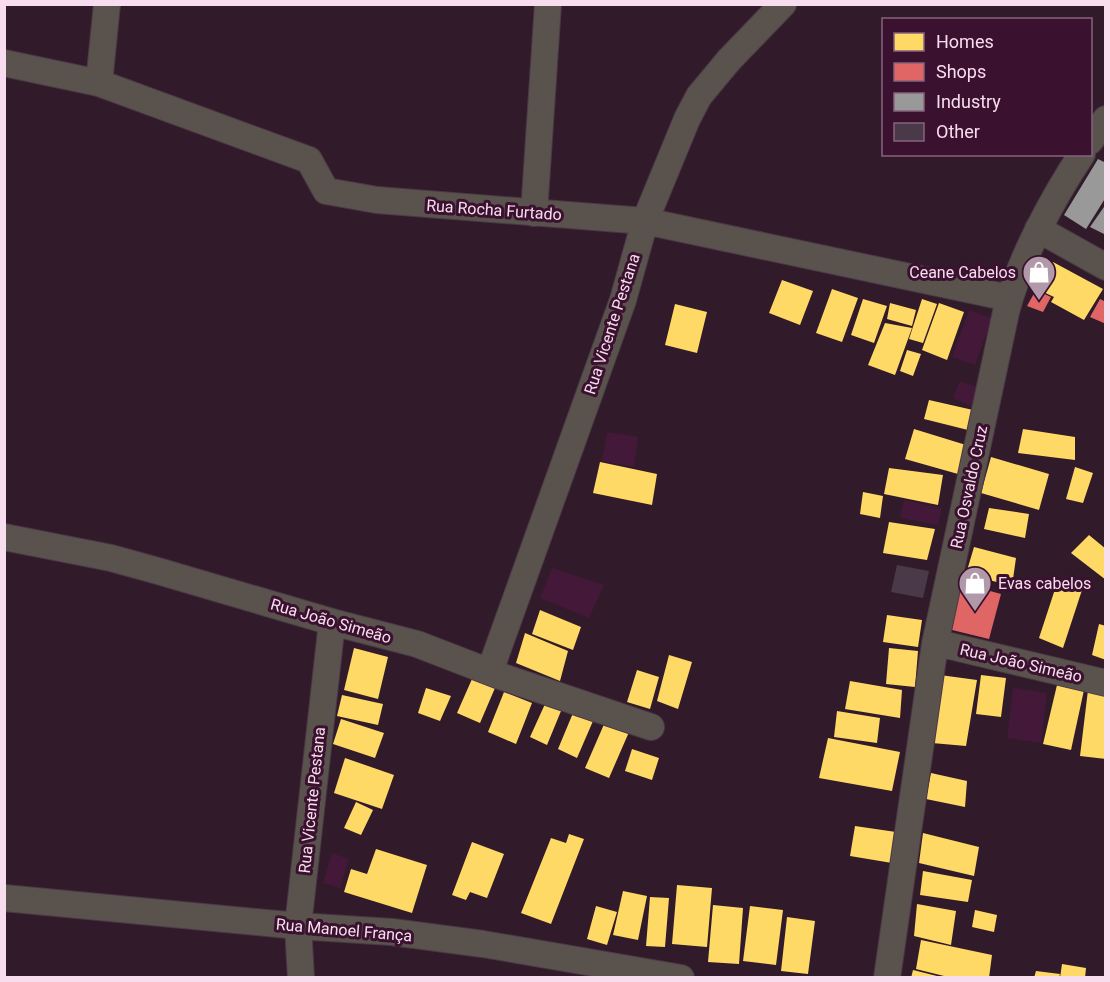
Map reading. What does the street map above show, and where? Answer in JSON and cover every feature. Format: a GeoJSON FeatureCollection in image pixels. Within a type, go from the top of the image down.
{"type":"FeatureCollection","features":[{"type":"Feature","properties":{"kind":"street"},"geometry":{"type":"LineString","coordinates":[[99,83],[107,4]]}},
{"type":"Feature","properties":{"kind":"street"},"geometry":{"type":"LineString","coordinates":[[534,213],[548,4]]}},
{"type":"Feature","properties":{"kind":"street","name":"Rua Vicente Pestana"},"geometry":{"type":"LineString","coordinates":[[490,671],[623,300],[645,221],[687,119],[699,96],[729,60],[783,4]]}},
{"type":"Feature","properties":{"kind":"street","name":"Rua Rocha Furtado"},"geometry":{"type":"LineString","coordinates":[[4,63],[99,83],[309,160],[326,191],[377,200],[645,221],[1009,298]]}},
{"type":"Feature","properties":{"kind":"street"},"geometry":{"type":"LineString","coordinates":[[1092,138],[1106,119]]}},
{"type":"Feature","properties":{"kind":"street","name":"Rua Osvaldo Cruz"},"geometry":{"type":"LineString","coordinates":[[887,978],[935,644],[1009,298],[1038,229],[1081,156]]}},
{"type":"Feature","properties":{"kind":"street"},"geometry":{"type":"LineString","coordinates":[[1038,229],[1106,267]]}},
{"type":"Feature","properties":{"kind":"street","name":"Rua João Simeão"},"geometry":{"type":"LineString","coordinates":[[4,537],[149,568],[332,622],[417,644],[651,727]]}},
{"type":"Feature","properties":{"kind":"street","name":"Rua Vicente Pestana"},"geometry":{"type":"LineString","coordinates":[[301,978],[298,926],[332,622]]}},
{"type":"Feature","properties":{"kind":"street","name":"Rua João Simeão"},"geometry":{"type":"LineString","coordinates":[[935,644],[1106,683]]}},
{"type":"Feature","properties":{"kind":"street","name":"Rua Manoel França"},"geometry":{"type":"LineString","coordinates":[[4,898],[298,926],[392,932],[483,944],[681,978]]}},
{"type":"Feature","properties":{"kind":"shaded area"},"geometry":{"type":"Polygon","coordinates":[[[969,310],[992,318],[975,365],[952,357],[969,310]]]}},
{"type":"Feature","properties":{"kind":"shaded area"},"geometry":{"type":"Polygon","coordinates":[[[960,381],[979,388],[971,406],[953,398],[960,381]]]}},
{"type":"Feature","properties":{"kind":"shaded area"},"geometry":{"type":"Polygon","coordinates":[[[607,432],[638,437],[634,467],[602,461],[607,432]]]}},
{"type":"Feature","properties":{"kind":"shaded area"},"geometry":{"type":"Polygon","coordinates":[[[904,500],[942,508],[938,525],[900,518],[904,500]]]}},
{"type":"Feature","properties":{"kind":"shaded area"},"geometry":{"type":"Polygon","coordinates":[[[552,568],[604,585],[589,618],[540,598],[552,568]]]}},
{"type":"Feature","properties":{"kind":"shaded area"},"geometry":{"type":"Polygon","coordinates":[[[1013,688],[1047,693],[1041,743],[1007,738],[1013,688]]]}},
{"type":"Feature","properties":{"kind":"shaded area"},"geometry":{"type":"Polygon","coordinates":[[[332,853],[349,859],[340,888],[323,883],[332,853]]]}},
{"type":"Feature","properties":{"kind":"building: Homes"},"geometry":{"type":"Polygon","coordinates":[[[1053,262],[1103,289],[1084,320],[1051,302],[1054,297],[1037,289],[1053,262]]]}},
{"type":"Feature","properties":{"kind":"building: Homes"},"geometry":{"type":"Polygon","coordinates":[[[782,280],[813,291],[800,325],[769,313],[782,280]]]}},
{"type":"Feature","properties":{"kind":"building: Homes"},"geometry":{"type":"Polygon","coordinates":[[[832,289],[858,298],[842,342],[816,333],[832,289]]]}},
{"type":"Feature","properties":{"kind":"building: Homes"},"geometry":{"type":"Polygon","coordinates":[[[863,299],[887,306],[874,343],[851,335],[863,299]]]}},
{"type":"Feature","properties":{"kind":"building: Homes"},"geometry":{"type":"Polygon","coordinates":[[[922,299],[937,304],[923,343],[909,339],[922,299]]]}},
{"type":"Feature","properties":{"kind":"building: Homes"},"geometry":{"type":"Polygon","coordinates":[[[890,303],[916,310],[912,326],[887,319],[890,303]]]}},
{"type":"Feature","properties":{"kind":"building: Homes"},"geometry":{"type":"Polygon","coordinates":[[[939,303],[964,312],[947,360],[922,350],[939,303]]]}},
{"type":"Feature","properties":{"kind":"building: Homes"},"geometry":{"type":"Polygon","coordinates":[[[675,304],[707,312],[697,353],[665,345],[675,304]]]}},
{"type":"Feature","properties":{"kind":"building: Homes"},"geometry":{"type":"Polygon","coordinates":[[[885,323],[912,328],[895,375],[868,365],[885,323]]]}},
{"type":"Feature","properties":{"kind":"building: Homes"},"geometry":{"type":"Polygon","coordinates":[[[907,350],[921,354],[913,376],[900,371],[907,350]]]}},
{"type":"Feature","properties":{"kind":"building: Homes"},"geometry":{"type":"Polygon","coordinates":[[[929,400],[973,410],[968,430],[924,419],[929,400]]]}},
{"type":"Feature","properties":{"kind":"building: Homes"},"geometry":{"type":"Polygon","coordinates":[[[914,429],[966,445],[958,474],[905,459],[914,429]]]}},
{"type":"Feature","properties":{"kind":"building: Homes"},"geometry":{"type":"Polygon","coordinates":[[[1023,429],[1075,437],[1075,460],[1018,453],[1023,429]]]}},
{"type":"Feature","properties":{"kind":"building: Homes"},"geometry":{"type":"Polygon","coordinates":[[[991,457],[1049,474],[1039,510],[981,493],[991,457]]]}},
{"type":"Feature","properties":{"kind":"building: Homes"},"geometry":{"type":"Polygon","coordinates":[[[600,462],[657,474],[652,505],[593,493],[600,462]]]}},
{"type":"Feature","properties":{"kind":"building: Homes"},"geometry":{"type":"Polygon","coordinates":[[[1075,467],[1093,473],[1083,503],[1066,499],[1075,467]]]}},
{"type":"Feature","properties":{"kind":"building: Homes"},"geometry":{"type":"Polygon","coordinates":[[[889,468],[943,475],[938,505],[884,494],[889,468]]]}},
{"type":"Feature","properties":{"kind":"building: Homes"},"geometry":{"type":"Polygon","coordinates":[[[863,492],[883,496],[880,518],[860,514],[863,492]]]}},
{"type":"Feature","properties":{"kind":"building: Homes"},"geometry":{"type":"Polygon","coordinates":[[[989,508],[1029,514],[1025,538],[984,529],[989,508]]]}},
{"type":"Feature","properties":{"kind":"building: Homes"},"geometry":{"type":"Polygon","coordinates":[[[889,522],[935,529],[927,560],[883,553],[889,522]]]}},
{"type":"Feature","properties":{"kind":"building: Homes"},"geometry":{"type":"Polygon","coordinates":[[[1089,535],[1106,549],[1106,580],[1071,553],[1089,535]]]}},
{"type":"Feature","properties":{"kind":"building: Homes"},"geometry":{"type":"Polygon","coordinates":[[[974,547],[1016,558],[1012,586],[966,574],[974,547]]]}},
{"type":"Feature","properties":{"kind":"building: Homes"},"geometry":{"type":"Polygon","coordinates":[[[1058,580],[1082,590],[1063,648],[1039,638],[1058,580]]]}},
{"type":"Feature","properties":{"kind":"building: Homes"},"geometry":{"type":"Polygon","coordinates":[[[540,610],[581,627],[573,650],[532,634],[540,610]]]}},
{"type":"Feature","properties":{"kind":"building: Homes"},"geometry":{"type":"Polygon","coordinates":[[[887,615],[922,620],[918,647],[883,642],[887,615]]]}},
{"type":"Feature","properties":{"kind":"building: Homes"},"geometry":{"type":"Polygon","coordinates":[[[1099,624],[1106,626],[1106,660],[1092,655],[1099,624]]]}},
{"type":"Feature","properties":{"kind":"building: Homes"},"geometry":{"type":"Polygon","coordinates":[[[525,633],[568,651],[560,681],[516,663],[525,633]]]}},
{"type":"Feature","properties":{"kind":"building: Homes"},"geometry":{"type":"Polygon","coordinates":[[[354,648],[388,657],[378,699],[344,690],[354,648]]]}},
{"type":"Feature","properties":{"kind":"building: Homes"},"geometry":{"type":"Polygon","coordinates":[[[889,648],[918,651],[915,687],[886,684],[889,648]]]}},
{"type":"Feature","properties":{"kind":"building: Homes"},"geometry":{"type":"Polygon","coordinates":[[[669,655],[692,662],[678,709],[657,701],[669,655]]]}},
{"type":"Feature","properties":{"kind":"building: Homes"},"geometry":{"type":"Polygon","coordinates":[[[637,670],[659,677],[650,709],[627,702],[637,670]]]}},
{"type":"Feature","properties":{"kind":"building: Homes"},"geometry":{"type":"Polygon","coordinates":[[[940,675],[977,680],[966,746],[932,743],[940,675]]]}},
{"type":"Feature","properties":{"kind":"building: Homes"},"geometry":{"type":"Polygon","coordinates":[[[981,675],[1006,678],[1001,717],[976,714],[981,675]]]}},
{"type":"Feature","properties":{"kind":"building: Homes"},"geometry":{"type":"Polygon","coordinates":[[[472,679],[495,688],[480,723],[457,713],[472,679]]]}},
{"type":"Feature","properties":{"kind":"building: Homes"},"geometry":{"type":"Polygon","coordinates":[[[850,681],[902,690],[900,718],[845,709],[850,681]]]}},
{"type":"Feature","properties":{"kind":"building: Homes"},"geometry":{"type":"Polygon","coordinates":[[[1057,685],[1084,690],[1071,750],[1043,744],[1057,685]]]}},
{"type":"Feature","properties":{"kind":"building: Homes"},"geometry":{"type":"Polygon","coordinates":[[[426,688],[451,696],[440,721],[418,713],[426,688]]]}},
{"type":"Feature","properties":{"kind":"building: Homes"},"geometry":{"type":"Polygon","coordinates":[[[1088,690],[1106,692],[1106,759],[1080,756],[1088,690]]]}},
{"type":"Feature","properties":{"kind":"building: Homes"},"geometry":{"type":"Polygon","coordinates":[[[504,692],[532,703],[516,744],[488,732],[504,692]]]}},
{"type":"Feature","properties":{"kind":"building: Homes"},"geometry":{"type":"Polygon","coordinates":[[[342,695],[383,704],[378,725],[337,716],[342,695]]]}},
{"type":"Feature","properties":{"kind":"building: Homes"},"geometry":{"type":"Polygon","coordinates":[[[545,704],[561,711],[547,745],[530,737],[545,704]]]}},
{"type":"Feature","properties":{"kind":"building: Homes"},"geometry":{"type":"Polygon","coordinates":[[[837,711],[880,718],[877,743],[834,737],[837,711]]]}},
{"type":"Feature","properties":{"kind":"building: Homes"},"geometry":{"type":"Polygon","coordinates":[[[573,713],[593,721],[577,758],[558,749],[573,713]]]}},
{"type":"Feature","properties":{"kind":"building: Homes"},"geometry":{"type":"Polygon","coordinates":[[[341,719],[384,733],[375,758],[333,744],[341,719]]]}},
{"type":"Feature","properties":{"kind":"building: Homes"},"geometry":{"type":"Polygon","coordinates":[[[605,722],[629,732],[609,778],[585,768],[605,722]]]}},
{"type":"Feature","properties":{"kind":"building: Homes"},"geometry":{"type":"Polygon","coordinates":[[[828,738],[900,752],[892,791],[819,778],[828,738]]]}},
{"type":"Feature","properties":{"kind":"building: Homes"},"geometry":{"type":"Polygon","coordinates":[[[632,749],[659,758],[652,780],[625,771],[632,749]]]}},
{"type":"Feature","properties":{"kind":"building: Homes"},"geometry":{"type":"Polygon","coordinates":[[[345,758],[394,775],[382,809],[334,793],[345,758]]]}},
{"type":"Feature","properties":{"kind":"building: Homes"},"geometry":{"type":"Polygon","coordinates":[[[931,773],[967,781],[965,807],[926,799],[931,773]]]}},
{"type":"Feature","properties":{"kind":"building: Homes"},"geometry":{"type":"Polygon","coordinates":[[[356,802],[373,810],[361,835],[344,828],[356,802]]]}},
{"type":"Feature","properties":{"kind":"building: Homes"},"geometry":{"type":"Polygon","coordinates":[[[855,826],[896,832],[892,863],[850,856],[855,826]]]}},
{"type":"Feature","properties":{"kind":"building: Homes"},"geometry":{"type":"Polygon","coordinates":[[[923,833],[979,847],[974,876],[919,863],[923,833]]]}},
{"type":"Feature","properties":{"kind":"building: Homes"},"geometry":{"type":"Polygon","coordinates":[[[569,834],[584,839],[551,924],[521,913],[551,838],[566,843],[569,834]]]}},
{"type":"Feature","properties":{"kind":"building: Homes"},"geometry":{"type":"Polygon","coordinates":[[[472,842],[504,854],[487,898],[470,892],[466,900],[452,895],[472,842]]]}},
{"type":"Feature","properties":{"kind":"building: Homes"},"geometry":{"type":"Polygon","coordinates":[[[376,849],[427,865],[412,913],[344,892],[351,869],[367,874],[376,849]]]}},
{"type":"Feature","properties":{"kind":"building: Homes"},"geometry":{"type":"Polygon","coordinates":[[[923,871],[972,880],[968,902],[920,895],[923,871]]]}},
{"type":"Feature","properties":{"kind":"building: Homes"},"geometry":{"type":"Polygon","coordinates":[[[677,885],[712,888],[707,947],[672,944],[677,885]]]}},
{"type":"Feature","properties":{"kind":"building: Homes"},"geometry":{"type":"Polygon","coordinates":[[[623,891],[647,896],[638,940],[613,935],[623,891]]]}},
{"type":"Feature","properties":{"kind":"building: Homes"},"geometry":{"type":"Polygon","coordinates":[[[650,897],[669,898],[665,947],[646,946],[650,897]]]}},
{"type":"Feature","properties":{"kind":"building: Homes"},"geometry":{"type":"Polygon","coordinates":[[[917,904],[956,911],[951,945],[914,936],[917,904]]]}},
{"type":"Feature","properties":{"kind":"building: Homes"},"geometry":{"type":"Polygon","coordinates":[[[713,905],[743,908],[739,964],[708,962],[713,905]]]}},
{"type":"Feature","properties":{"kind":"building: Homes"},"geometry":{"type":"Polygon","coordinates":[[[596,906],[617,912],[607,945],[587,939],[596,906]]]}},
{"type":"Feature","properties":{"kind":"building: Homes"},"geometry":{"type":"Polygon","coordinates":[[[750,906],[783,910],[776,965],[743,961],[750,906]]]}},
{"type":"Feature","properties":{"kind":"building: Homes"},"geometry":{"type":"Polygon","coordinates":[[[975,910],[997,915],[994,932],[972,927],[975,910]]]}},
{"type":"Feature","properties":{"kind":"building: Homes"},"geometry":{"type":"Polygon","coordinates":[[[787,917],[815,921],[808,974],[781,971],[787,917]]]}},
{"type":"Feature","properties":{"kind":"building: Homes"},"geometry":{"type":"Polygon","coordinates":[[[921,940],[992,955],[989,978],[952,978],[916,969],[921,940]]]}},
{"type":"Feature","properties":{"kind":"building: Homes"},"geometry":{"type":"Polygon","coordinates":[[[1062,964],[1086,968],[1085,978],[1060,978],[1062,964]]]}},
{"type":"Feature","properties":{"kind":"building: Homes"},"geometry":{"type":"Polygon","coordinates":[[[913,970],[941,977],[941,978],[911,978],[913,970]]]}},
{"type":"Feature","properties":{"kind":"building: Homes"},"geometry":{"type":"Polygon","coordinates":[[[1036,971],[1060,974],[1059,978],[1034,978],[1036,971]]]}},
{"type":"Feature","properties":{"kind":"building: Shops","name":"Ceane Cabelos"},"geometry":{"type":"Polygon","coordinates":[[[1036,290],[1051,297],[1043,312],[1027,306],[1036,290]]]}},
{"type":"Feature","properties":{"kind":"building: Shops"},"geometry":{"type":"Polygon","coordinates":[[[1100,299],[1106,302],[1106,324],[1090,317],[1100,299]]]}},
{"type":"Feature","properties":{"kind":"building: Shops","name":"Evas cabelos"},"geometry":{"type":"Polygon","coordinates":[[[961,583],[1001,594],[989,639],[948,629],[961,583]]]}},
{"type":"Feature","properties":{"kind":"building: Industry"},"geometry":{"type":"Polygon","coordinates":[[[1098,159],[1106,163],[1106,197],[1086,229],[1064,215],[1098,159]]]}},
{"type":"Feature","properties":{"kind":"building: Industry"},"geometry":{"type":"Polygon","coordinates":[[[1106,204],[1106,235],[1090,227],[1106,204]]]}},
{"type":"Feature","properties":{"kind":"building: Other"},"geometry":{"type":"Polygon","coordinates":[[[897,565],[929,571],[923,598],[891,592],[897,565]]]}},
{"type":"Feature","properties":{"kind":"place","name":"Ceane Cabelos"},"geometry":{"type":"Point","coordinates":[1039,301]}},
{"type":"Feature","properties":{"kind":"place","name":"Evas cabelos"},"geometry":{"type":"Point","coordinates":[975,612]}}]}
